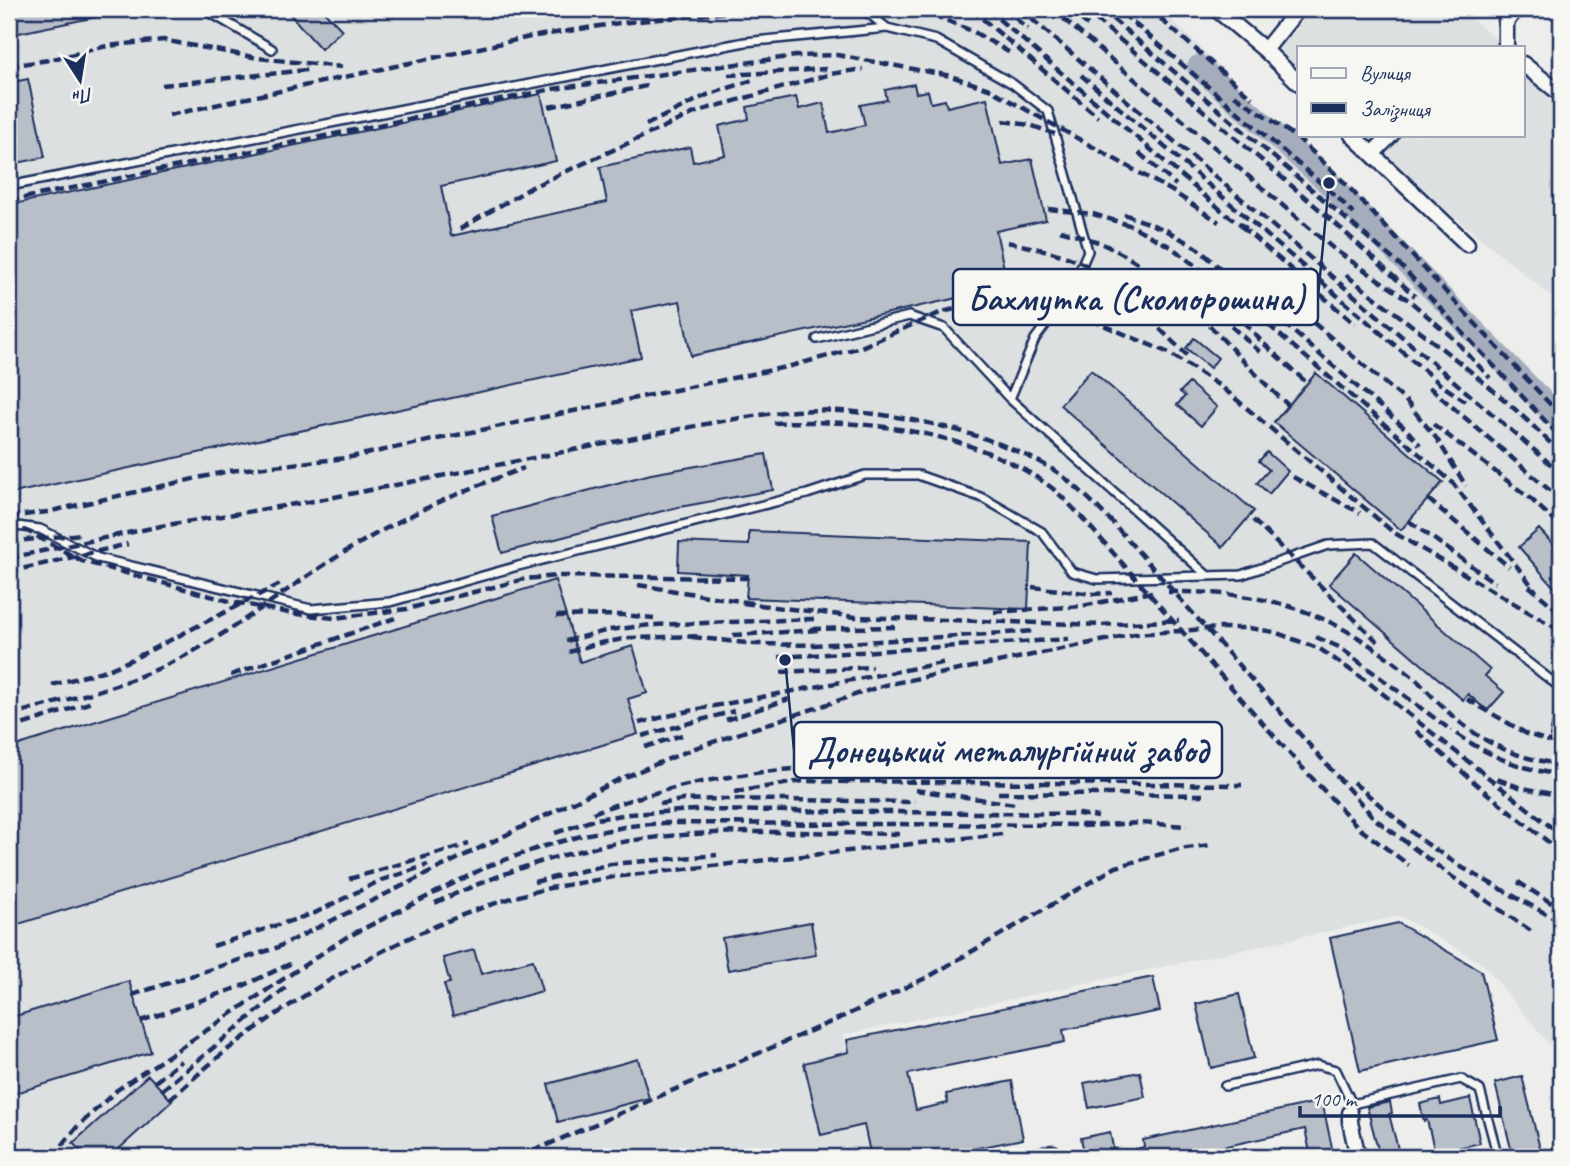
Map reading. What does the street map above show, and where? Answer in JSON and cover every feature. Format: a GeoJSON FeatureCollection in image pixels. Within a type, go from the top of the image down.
{"type":"FeatureCollection","features":[{"type":"Feature","properties":{"kind":"street"},"geometry":{"type":"LineString","coordinates":[[1216,9],[1297,81]]}},
{"type":"Feature","properties":{"kind":"street"},"geometry":{"type":"LineString","coordinates":[[1265,50],[1298,9]]}},
{"type":"Feature","properties":{"kind":"street"},"geometry":{"type":"LineString","coordinates":[[1506,46],[1506,22],[1516,9]]}},
{"type":"Feature","properties":{"kind":"street"},"geometry":{"type":"LineString","coordinates":[[1524,65],[1561,94]]}},
{"type":"Feature","properties":{"kind":"street"},"geometry":{"type":"LineString","coordinates":[[1353,136],[1467,244]]}},
{"type":"Feature","properties":{"kind":"street"},"geometry":{"type":"LineString","coordinates":[[1372,154],[1390,136]]}},
{"type":"Feature","properties":{"kind":"street"},"geometry":{"type":"LineString","coordinates":[[1351,1109],[1350,1122],[1357,1157]]}},
{"type":"Feature","properties":{"kind":"street"},"geometry":{"type":"LineString","coordinates":[[1032,1157],[1053,1153],[1054,1157]]}},
{"type":"Feature","properties":{"kind":"lane"},"geometry":{"type":"LineString","coordinates":[[204,9],[272,49]]}},
{"type":"Feature","properties":{"kind":"lane"},"geometry":{"type":"LineString","coordinates":[[863,9],[887,28]]}},
{"type":"Feature","properties":{"kind":"lane"},"geometry":{"type":"LineString","coordinates":[[9,186],[745,42],[887,28],[936,40],[1013,84],[1048,111],[1088,251],[1070,292],[1035,339],[1010,399]]}},
{"type":"Feature","properties":{"kind":"lane"},"geometry":{"type":"LineString","coordinates":[[817,339],[909,316],[944,328],[1010,399],[1208,576]]}},
{"type":"Feature","properties":{"kind":"lane"},"geometry":{"type":"LineString","coordinates":[[9,525],[40,529],[98,558],[312,609],[390,601],[807,494],[865,475],[918,475],[983,498],[1042,531],[1072,572],[1097,579],[1241,575],[1328,545],[1373,543],[1561,688]]}},
{"type":"Feature","properties":{"kind":"lane"},"geometry":{"type":"LineString","coordinates":[[1224,1086],[1318,1065],[1336,1070],[1351,1109],[1461,1079],[1480,1090],[1497,1157]]}},
{"type":"Feature","properties":{"kind":"shaded area"},"geometry":{"type":"Polygon","coordinates":[[[9,9],[1161,9],[1561,404],[1561,1059],[1483,964],[1400,916],[843,1035],[869,1157],[9,1157],[9,9]]]}},
{"type":"Feature","properties":{"kind":"shaded area"},"geometry":{"type":"Polygon","coordinates":[[[1306,9],[1460,9],[1500,42],[1501,46],[1297,46],[1297,87],[1265,61],[1306,9]]]}},
{"type":"Feature","properties":{"kind":"shaded area"},"geometry":{"type":"Polygon","coordinates":[[[1524,73],[1561,103],[1561,304],[1355,136],[1524,136],[1524,73]]]}},
{"type":"Feature","properties":{"kind":"building"},"geometry":{"type":"Polygon","coordinates":[[[9,9],[110,9],[111,14],[9,35],[9,9]]]}},
{"type":"Feature","properties":{"kind":"building"},"geometry":{"type":"Polygon","coordinates":[[[285,9],[322,9],[342,30],[321,49],[285,9]]]}},
{"type":"Feature","properties":{"kind":"building"},"geometry":{"type":"Polygon","coordinates":[[[28,79],[45,157],[9,165],[9,83],[28,79]]]}},
{"type":"Feature","properties":{"kind":"building"},"geometry":{"type":"Polygon","coordinates":[[[914,84],[916,93],[928,91],[931,103],[945,100],[947,107],[987,98],[1002,165],[1032,159],[1046,220],[996,231],[1008,287],[691,356],[680,301],[631,311],[641,357],[9,494],[9,205],[541,94],[556,161],[441,186],[451,236],[607,202],[600,167],[690,147],[693,162],[725,155],[719,126],[749,119],[747,107],[796,97],[799,109],[823,103],[829,133],[865,125],[860,105],[887,100],[885,90],[914,84]]]}},
{"type":"Feature","properties":{"kind":"building"},"geometry":{"type":"Polygon","coordinates":[[[1194,338],[1218,358],[1210,368],[1186,348],[1194,338]]]}},
{"type":"Feature","properties":{"kind":"building"},"geometry":{"type":"Polygon","coordinates":[[[1091,370],[1254,511],[1223,547],[1060,405],[1091,370]]]}},
{"type":"Feature","properties":{"kind":"building"},"geometry":{"type":"Polygon","coordinates":[[[1316,373],[1443,482],[1401,530],[1274,422],[1316,373]]]}},
{"type":"Feature","properties":{"kind":"building"},"geometry":{"type":"Polygon","coordinates":[[[1189,383],[1217,407],[1201,426],[1177,405],[1185,396],[1180,392],[1189,383]]]}},
{"type":"Feature","properties":{"kind":"building"},"geometry":{"type":"Polygon","coordinates":[[[1267,452],[1288,471],[1269,494],[1257,483],[1269,470],[1259,461],[1267,452]]]}},
{"type":"Feature","properties":{"kind":"building"},"geometry":{"type":"Polygon","coordinates":[[[766,454],[773,490],[674,508],[502,553],[492,516],[651,474],[766,454]]]}},
{"type":"Feature","properties":{"kind":"building"},"geometry":{"type":"Polygon","coordinates":[[[1539,529],[1561,553],[1561,595],[1519,547],[1539,529]]]}},
{"type":"Feature","properties":{"kind":"building"},"geometry":{"type":"Polygon","coordinates":[[[749,531],[1031,542],[1028,609],[746,598],[748,575],[678,571],[679,542],[749,545],[749,531]]]}},
{"type":"Feature","properties":{"kind":"building"},"geometry":{"type":"Polygon","coordinates":[[[1356,553],[1490,670],[1485,676],[1504,692],[1487,711],[1468,694],[1463,700],[1329,584],[1356,553]]]}},
{"type":"Feature","properties":{"kind":"building"},"geometry":{"type":"Polygon","coordinates":[[[555,580],[580,662],[633,646],[647,693],[628,699],[638,734],[9,927],[9,748],[555,580]]]}},
{"type":"Feature","properties":{"kind":"building"},"geometry":{"type":"Polygon","coordinates":[[[1555,707],[1561,707],[1561,739],[1550,737],[1555,707]]]}},
{"type":"Feature","properties":{"kind":"building"},"geometry":{"type":"Polygon","coordinates":[[[811,922],[816,955],[728,970],[722,938],[811,922]]]}},
{"type":"Feature","properties":{"kind":"building"},"geometry":{"type":"Polygon","coordinates":[[[1398,923],[1481,971],[1498,1040],[1360,1071],[1330,938],[1398,923]]]}},
{"type":"Feature","properties":{"kind":"building"},"geometry":{"type":"Polygon","coordinates":[[[474,950],[481,974],[533,960],[542,991],[453,1016],[444,984],[450,983],[443,958],[474,950]]]}},
{"type":"Feature","properties":{"kind":"building"},"geometry":{"type":"Polygon","coordinates":[[[1153,977],[1160,1011],[1063,1030],[1065,1042],[908,1074],[916,1110],[948,1103],[946,1094],[1012,1081],[1023,1139],[932,1157],[871,1157],[864,1125],[821,1135],[804,1063],[849,1052],[847,1040],[1153,977]]]}},
{"type":"Feature","properties":{"kind":"building"},"geometry":{"type":"Polygon","coordinates":[[[129,981],[151,1052],[9,1095],[9,1018],[129,981]]]}},
{"type":"Feature","properties":{"kind":"building"},"geometry":{"type":"Polygon","coordinates":[[[1239,994],[1254,1058],[1211,1068],[1196,1004],[1239,994]]]}},
{"type":"Feature","properties":{"kind":"building"},"geometry":{"type":"Polygon","coordinates":[[[638,1059],[649,1098],[558,1122],[548,1084],[638,1059]]]}},
{"type":"Feature","properties":{"kind":"building"},"geometry":{"type":"Polygon","coordinates":[[[1140,1072],[1145,1097],[1089,1108],[1084,1083],[1140,1072]]]}},
{"type":"Feature","properties":{"kind":"building"},"geometry":{"type":"Polygon","coordinates":[[[148,1075],[172,1101],[110,1157],[86,1157],[73,1143],[148,1075]]]}},
{"type":"Feature","properties":{"kind":"building"},"geometry":{"type":"Polygon","coordinates":[[[1522,1076],[1542,1157],[1513,1157],[1495,1083],[1522,1076]]]}},
{"type":"Feature","properties":{"kind":"building"},"geometry":{"type":"Polygon","coordinates":[[[1470,1098],[1480,1143],[1435,1153],[1420,1104],[1440,1099],[1441,1105],[1470,1098]]]}},
{"type":"Feature","properties":{"kind":"building"},"geometry":{"type":"Polygon","coordinates":[[[1322,1101],[1334,1157],[1311,1157],[1305,1129],[1176,1157],[1121,1157],[1121,1153],[1144,1147],[1143,1140],[1322,1101]]]}},
{"type":"Feature","properties":{"kind":"building"},"geometry":{"type":"Polygon","coordinates":[[[1390,1102],[1392,1113],[1389,1114],[1400,1157],[1380,1157],[1367,1107],[1390,1102]]]}},
{"type":"Feature","properties":{"kind":"building"},"geometry":{"type":"Polygon","coordinates":[[[1110,1132],[1115,1157],[1085,1157],[1081,1138],[1110,1132]]]}},
{"type":"Feature","properties":{"kind":"waterway"},"geometry":{"type":"LineString","coordinates":[[1199,67],[1329,183],[1561,420]]}},
{"type":"Feature","properties":{"kind":"railway"},"geometry":{"type":"LineString","coordinates":[[169,115],[530,37],[619,23],[759,9]]}},
{"type":"Feature","properties":{"kind":"railway"},"geometry":{"type":"LineString","coordinates":[[919,9],[972,31],[1012,54]]}},
{"type":"Feature","properties":{"kind":"railway"},"geometry":{"type":"LineString","coordinates":[[971,9],[1098,117]]}},
{"type":"Feature","properties":{"kind":"railway"},"geometry":{"type":"LineString","coordinates":[[987,9],[1227,215],[1249,230]]}},
{"type":"Feature","properties":{"kind":"railway"},"geometry":{"type":"LineString","coordinates":[[1004,9],[1028,29]]}},
{"type":"Feature","properties":{"kind":"railway"},"geometry":{"type":"LineString","coordinates":[[1020,9],[1561,473]]}},
{"type":"Feature","properties":{"kind":"railway"},"geometry":{"type":"LineString","coordinates":[[1052,9],[1335,250],[1410,301],[1453,338],[1490,378]]}},
{"type":"Feature","properties":{"kind":"railway"},"geometry":{"type":"LineString","coordinates":[[1069,9],[1091,28]]}},
{"type":"Feature","properties":{"kind":"railway"},"geometry":{"type":"LineString","coordinates":[[1084,9],[1326,215],[1415,296]]}},
{"type":"Feature","properties":{"kind":"railway"},"geometry":{"type":"LineString","coordinates":[[1101,9],[1401,266],[1561,438]]}},
{"type":"Feature","properties":{"kind":"railway"},"geometry":{"type":"LineString","coordinates":[[1149,9],[1252,98]]}},
{"type":"Feature","properties":{"kind":"railway"},"geometry":{"type":"LineString","coordinates":[[1122,13],[1354,214]]}},
{"type":"Feature","properties":{"kind":"railway"},"geometry":{"type":"LineString","coordinates":[[9,66],[49,60],[107,46],[163,40],[258,58],[342,67]]}},
{"type":"Feature","properties":{"kind":"railway"},"geometry":{"type":"LineString","coordinates":[[9,201],[553,89],[796,56],[837,55],[951,76],[989,89],[1172,191],[1219,222]]}},
{"type":"Feature","properties":{"kind":"railway"},"geometry":{"type":"LineString","coordinates":[[728,75],[826,69]]}},
{"type":"Feature","properties":{"kind":"railway"},"geometry":{"type":"LineString","coordinates":[[460,229],[534,186],[699,111],[831,74],[863,69]]}},
{"type":"Feature","properties":{"kind":"railway"},"geometry":{"type":"LineString","coordinates":[[162,85],[307,70]]}},
{"type":"Feature","properties":{"kind":"railway"},"geometry":{"type":"LineString","coordinates":[[1081,75],[1440,384],[1465,401]]}},
{"type":"Feature","properties":{"kind":"railway"},"geometry":{"type":"LineString","coordinates":[[646,125],[707,95],[756,79]]}},
{"type":"Feature","properties":{"kind":"railway"},"geometry":{"type":"LineString","coordinates":[[549,107],[651,85]]}},
{"type":"Feature","properties":{"kind":"railway"},"geometry":{"type":"LineString","coordinates":[[1234,95],[1298,138],[1344,182],[1561,416]]}},
{"type":"Feature","properties":{"kind":"railway"},"geometry":{"type":"LineString","coordinates":[[1003,121],[1030,125],[1055,134]]}},
{"type":"Feature","properties":{"kind":"railway"},"geometry":{"type":"LineString","coordinates":[[1139,153],[1176,185]]}},
{"type":"Feature","properties":{"kind":"railway"},"geometry":{"type":"LineString","coordinates":[[1048,209],[1093,214],[1132,226],[1171,247],[1231,293],[1452,482],[1536,591]]}},
{"type":"Feature","properties":{"kind":"railway"},"geometry":{"type":"LineString","coordinates":[[1124,214],[1166,230],[1197,248],[1406,429],[1420,445]]}},
{"type":"Feature","properties":{"kind":"railway"},"geometry":{"type":"LineString","coordinates":[[1241,226],[1355,324]]}},
{"type":"Feature","properties":{"kind":"railway"},"geometry":{"type":"LineString","coordinates":[[1060,230],[1111,248],[1161,280],[1205,320],[1288,405]]}},
{"type":"Feature","properties":{"kind":"railway"},"geometry":{"type":"LineString","coordinates":[[1007,242],[1058,254],[1090,267],[1119,289],[1187,355]]}},
{"type":"Feature","properties":{"kind":"railway"},"geometry":{"type":"LineString","coordinates":[[1238,274],[1315,324],[1406,401],[1437,439],[1466,486]]}},
{"type":"Feature","properties":{"kind":"railway"},"geometry":{"type":"LineString","coordinates":[[1346,275],[1511,405],[1561,454]]}},
{"type":"Feature","properties":{"kind":"railway"},"geometry":{"type":"LineString","coordinates":[[1175,276],[1260,352]]}},
{"type":"Feature","properties":{"kind":"railway"},"geometry":{"type":"LineString","coordinates":[[1213,289],[1263,343],[1307,383]]}},
{"type":"Feature","properties":{"kind":"railway"},"geometry":{"type":"LineString","coordinates":[[9,517],[47,512],[229,471],[346,458],[791,366],[861,347],[942,312],[981,303],[1009,302],[1047,305],[1075,313],[1169,353],[1223,388],[1393,532],[1561,631]]}},
{"type":"Feature","properties":{"kind":"railway"},"geometry":{"type":"LineString","coordinates":[[1429,387],[1561,500]]}},
{"type":"Feature","properties":{"kind":"railway"},"geometry":{"type":"LineString","coordinates":[[9,558],[161,526],[314,501],[765,414],[826,410],[860,412],[965,432],[1029,457],[1072,483],[1112,522],[1375,819],[1531,931]]}},
{"type":"Feature","properties":{"kind":"railway"},"geometry":{"type":"LineString","coordinates":[[774,423],[845,423],[919,433],[990,454],[1022,469],[1052,488],[1086,522],[1296,761],[1360,829],[1409,865]]}},
{"type":"Feature","properties":{"kind":"railway"},"geometry":{"type":"LineString","coordinates":[[1433,424],[1531,499],[1561,527]]}},
{"type":"Feature","properties":{"kind":"railway"},"geometry":{"type":"LineString","coordinates":[[9,715],[101,690],[169,664],[211,641],[375,534],[438,503],[524,468]]}},
{"type":"Feature","properties":{"kind":"railway"},"geometry":{"type":"LineString","coordinates":[[1293,477],[1360,513]]}},
{"type":"Feature","properties":{"kind":"railway"},"geometry":{"type":"LineString","coordinates":[[1428,499],[1509,567]]}},
{"type":"Feature","properties":{"kind":"railway"},"geometry":{"type":"LineString","coordinates":[[1253,520],[1378,642]]}},
{"type":"Feature","properties":{"kind":"railway"},"geometry":{"type":"LineString","coordinates":[[1409,521],[1495,583]]}},
{"type":"Feature","properties":{"kind":"railway"},"geometry":{"type":"LineString","coordinates":[[9,525],[29,532],[82,561],[229,601],[289,613],[334,618],[407,609],[525,579],[558,576],[747,578]]}},
{"type":"Feature","properties":{"kind":"railway"},"geometry":{"type":"LineString","coordinates":[[9,542],[81,534]]}},
{"type":"Feature","properties":{"kind":"railway"},"geometry":{"type":"LineString","coordinates":[[9,572],[128,544]]}},
{"type":"Feature","properties":{"kind":"railway"},"geometry":{"type":"LineString","coordinates":[[52,685],[110,669],[135,658],[284,582]]}},
{"type":"Feature","properties":{"kind":"railway"},"geometry":{"type":"LineString","coordinates":[[638,585],[752,603]]}},
{"type":"Feature","properties":{"kind":"railway"},"geometry":{"type":"LineString","coordinates":[[1529,586],[1561,613]]}},
{"type":"Feature","properties":{"kind":"railway"},"geometry":{"type":"LineString","coordinates":[[1032,587],[1094,594],[1112,593]]}},
{"type":"Feature","properties":{"kind":"railway"},"geometry":{"type":"LineString","coordinates":[[994,612],[1082,606],[1152,592]]}},
{"type":"Feature","properties":{"kind":"railway"},"geometry":{"type":"LineString","coordinates":[[1168,592],[1237,595],[1297,609],[1325,620],[1380,652],[1414,678],[1470,730],[1483,738],[1512,753],[1561,764]]}},
{"type":"Feature","properties":{"kind":"railway"},"geometry":{"type":"LineString","coordinates":[[743,603],[856,617],[1102,625],[1179,620]]}},
{"type":"Feature","properties":{"kind":"railway"},"geometry":{"type":"LineString","coordinates":[[556,616],[622,615],[654,618]]}},
{"type":"Feature","properties":{"kind":"railway"},"geometry":{"type":"LineString","coordinates":[[231,675],[395,618]]}},
{"type":"Feature","properties":{"kind":"railway"},"geometry":{"type":"LineString","coordinates":[[566,641],[609,630],[651,625],[814,619]]}},
{"type":"Feature","properties":{"kind":"railway"},"geometry":{"type":"LineString","coordinates":[[811,629],[895,627]]}},
{"type":"Feature","properties":{"kind":"railway"},"geometry":{"type":"LineString","coordinates":[[132,995],[276,948],[620,779],[695,748],[885,685],[1135,634],[1249,628],[1274,632],[1320,649],[1368,682],[1561,835]]}},
{"type":"Feature","properties":{"kind":"railway"},"geometry":{"type":"LineString","coordinates":[[733,635],[820,630]]}},
{"type":"Feature","properties":{"kind":"railway"},"geometry":{"type":"LineString","coordinates":[[692,637],[755,644],[815,645],[1036,631]]}},
{"type":"Feature","properties":{"kind":"railway"},"geometry":{"type":"LineString","coordinates":[[569,652],[630,638],[702,636]]}},
{"type":"Feature","properties":{"kind":"railway"},"geometry":{"type":"LineString","coordinates":[[1316,637],[1339,647],[1452,731]]}},
{"type":"Feature","properties":{"kind":"railway"},"geometry":{"type":"LineString","coordinates":[[779,657],[1069,639]]}},
{"type":"Feature","properties":{"kind":"railway"},"geometry":{"type":"LineString","coordinates":[[639,723],[693,710],[947,662]]}},
{"type":"Feature","properties":{"kind":"railway"},"geometry":{"type":"LineString","coordinates":[[781,672],[872,667]]}},
{"type":"Feature","properties":{"kind":"railway"},"geometry":{"type":"LineString","coordinates":[[726,720],[789,699]]}},
{"type":"Feature","properties":{"kind":"railway"},"geometry":{"type":"LineString","coordinates":[[1467,699],[1527,734],[1561,745]]}},
{"type":"Feature","properties":{"kind":"railway"},"geometry":{"type":"LineString","coordinates":[[9,729],[92,702]]}},
{"type":"Feature","properties":{"kind":"railway"},"geometry":{"type":"LineString","coordinates":[[642,736],[734,711]]}},
{"type":"Feature","properties":{"kind":"railway"},"geometry":{"type":"LineString","coordinates":[[1416,731],[1483,790],[1561,852]]}},
{"type":"Feature","properties":{"kind":"railway"},"geometry":{"type":"LineString","coordinates":[[1457,734],[1506,761],[1561,775]]}},
{"type":"Feature","properties":{"kind":"railway"},"geometry":{"type":"LineString","coordinates":[[645,747],[682,735]]}},
{"type":"Feature","properties":{"kind":"railway"},"geometry":{"type":"LineString","coordinates":[[593,813],[671,789],[754,773],[807,768],[931,768]]}},
{"type":"Feature","properties":{"kind":"railway"},"geometry":{"type":"LineString","coordinates":[[1497,779],[1561,796]]}},
{"type":"Feature","properties":{"kind":"railway"},"geometry":{"type":"LineString","coordinates":[[734,792],[803,781],[852,782]]}},
{"type":"Feature","properties":{"kind":"railway"},"geometry":{"type":"LineString","coordinates":[[845,781],[1242,785]]}},
{"type":"Feature","properties":{"kind":"railway"},"geometry":{"type":"LineString","coordinates":[[1353,782],[1420,839],[1461,867],[1561,922]]}},
{"type":"Feature","properties":{"kind":"railway"},"geometry":{"type":"LineString","coordinates":[[915,790],[1015,804]]}},
{"type":"Feature","properties":{"kind":"railway"},"geometry":{"type":"LineString","coordinates":[[998,793],[1205,795]]}},
{"type":"Feature","properties":{"kind":"railway"},"geometry":{"type":"LineString","coordinates":[[660,804],[682,800],[722,799],[915,802]]}},
{"type":"Feature","properties":{"kind":"railway"},"geometry":{"type":"LineString","coordinates":[[555,833],[596,819],[696,810],[1079,814],[1098,817]]}},
{"type":"Feature","properties":{"kind":"railway"},"geometry":{"type":"LineString","coordinates":[[53,1157],[77,1127],[117,1090],[345,938],[488,866],[541,847],[629,826],[663,823],[1092,825]]}},
{"type":"Feature","properties":{"kind":"railway"},"geometry":{"type":"LineString","coordinates":[[1082,826],[1140,823],[1187,826]]}},
{"type":"Feature","properties":{"kind":"railway"},"geometry":{"type":"LineString","coordinates":[[435,903],[498,876],[540,862],[606,845],[643,839],[755,832],[904,834]]}},
{"type":"Feature","properties":{"kind":"railway"},"geometry":{"type":"LineString","coordinates":[[170,1099],[223,1053],[266,1021],[342,973],[424,931],[508,899],[550,888],[613,877],[1002,834]]}},
{"type":"Feature","properties":{"kind":"railway"},"geometry":{"type":"LineString","coordinates":[[349,879],[469,844]]}},
{"type":"Feature","properties":{"kind":"railway"},"geometry":{"type":"LineString","coordinates":[[519,1157],[840,1018],[930,976],[1116,867],[1179,849],[1210,845]]}},
{"type":"Feature","properties":{"kind":"railway"},"geometry":{"type":"LineString","coordinates":[[534,882],[611,864],[717,855]]}},
{"type":"Feature","properties":{"kind":"railway"},"geometry":{"type":"LineString","coordinates":[[213,946],[315,913],[379,881],[428,865]]}},
{"type":"Feature","properties":{"kind":"railway"},"geometry":{"type":"LineString","coordinates":[[1518,882],[1561,909]]}},
{"type":"Feature","properties":{"kind":"railway"},"geometry":{"type":"LineString","coordinates":[[141,1021],[245,985],[294,962]]}},
{"type":"Feature","properties":{"kind":"railway"},"geometry":{"type":"LineString","coordinates":[[162,1090],[289,985]]}},
{"type":"Feature","properties":{"kind":"railway"},"geometry":{"type":"LineString","coordinates":[[155,1082],[181,1061]]}},
{"type":"Feature","properties":{"kind":"railway"},"geometry":{"type":"LineString","coordinates":[[73,1157],[80,1150]]}},
{"type":"Feature","properties":{"kind":"place","name":"Бахмутка (Скоморошина)"},"geometry":{"type":"Point","coordinates":[1329,183]}},
{"type":"Feature","properties":{"kind":"place","name":"Донецький металургійний завод"},"geometry":{"type":"Point","coordinates":[785,660]}}]}
